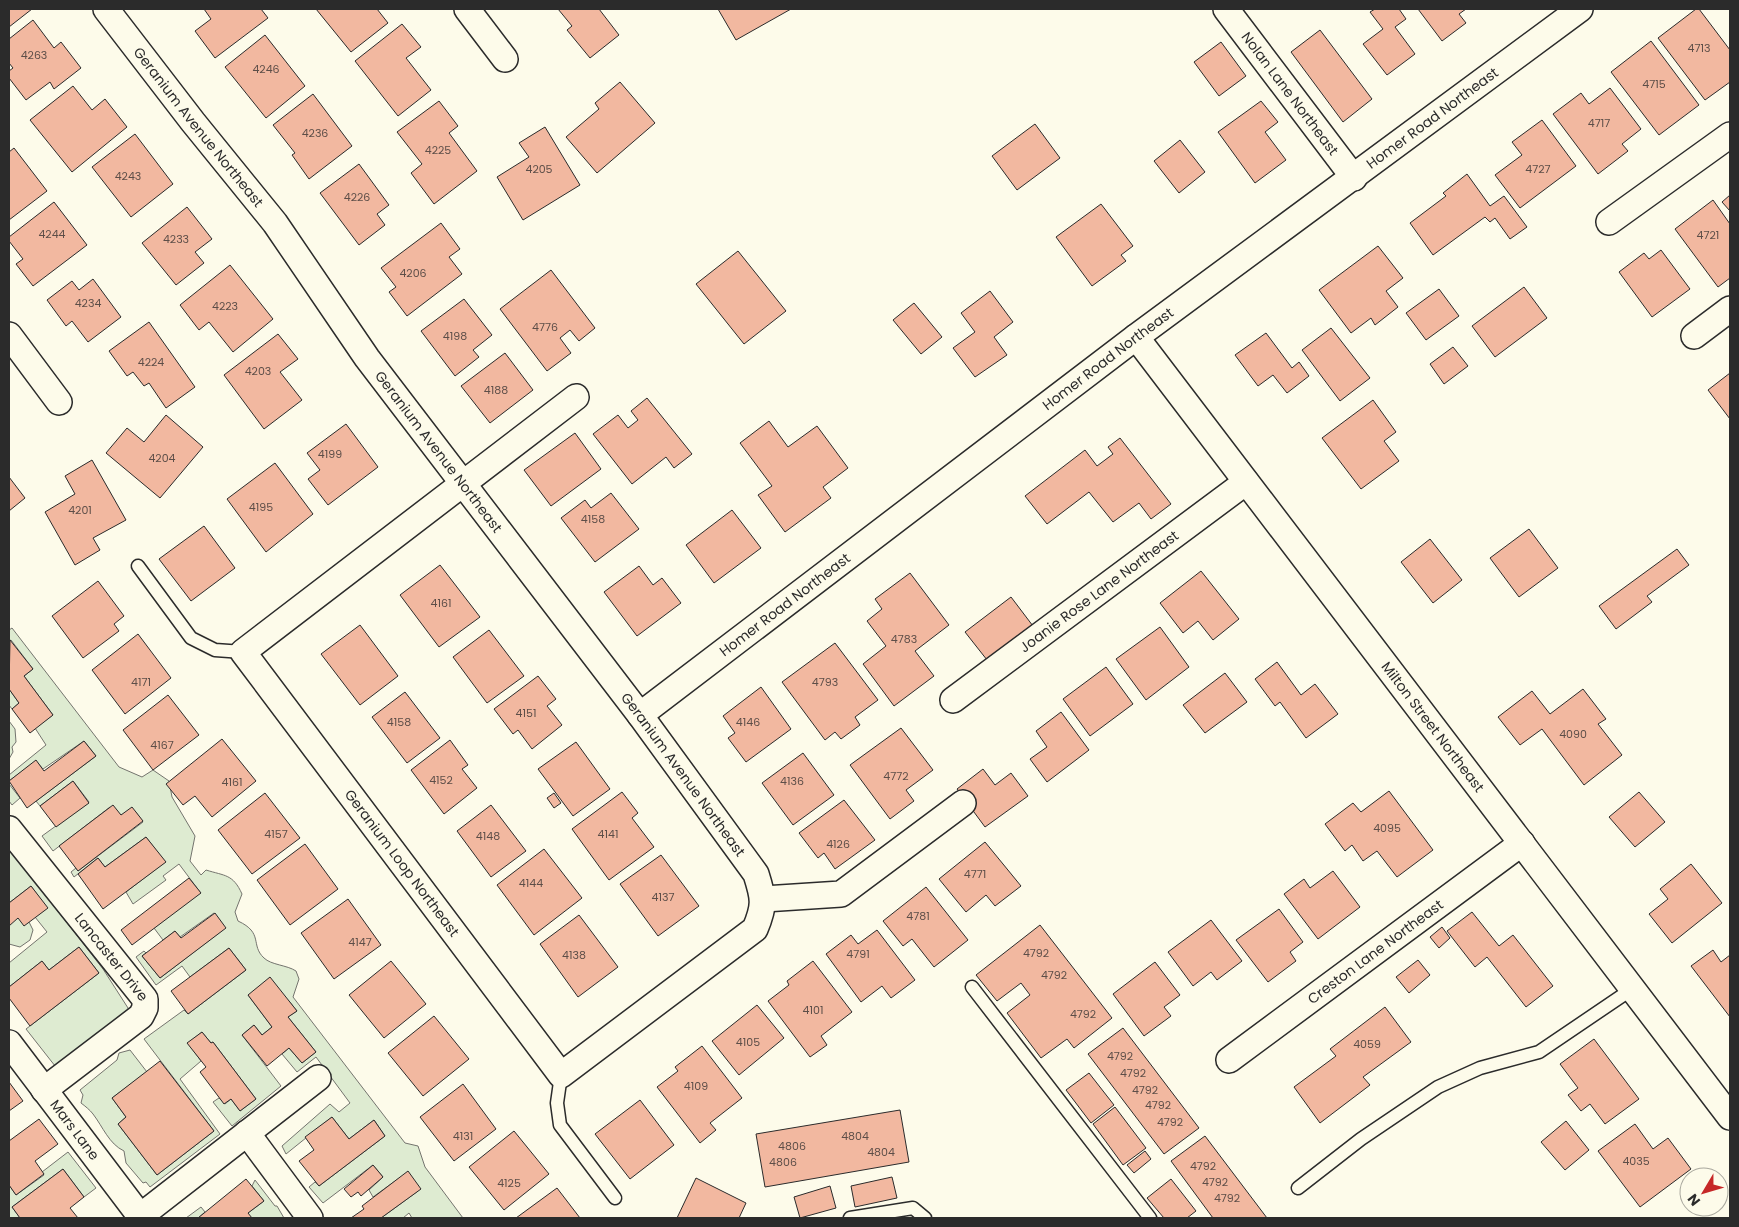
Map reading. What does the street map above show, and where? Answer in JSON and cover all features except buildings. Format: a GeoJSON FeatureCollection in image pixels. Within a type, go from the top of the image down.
{"type":"FeatureCollection","features":[{"type":"Feature","properties":{"kind":"street","name":"Geranium Avenue Northeast"},"geometry":{"type":"LineString","coordinates":[[106,9],[193,122],[275,223],[366,358],[640,714],[756,874],[764,899]]}},
{"type":"Feature","properties":{"kind":"street"},"geometry":{"type":"LineString","coordinates":[[467,9],[505,59]]}},
{"type":"Feature","properties":{"kind":"street","name":"Nolan Lane Northeast"},"geometry":{"type":"LineString","coordinates":[[1226,9],[1354,178]]}},
{"type":"Feature","properties":{"kind":"street","name":"Homer Road Northeast"},"geometry":{"type":"LineString","coordinates":[[640,714],[1136,337],[1354,178],[1580,9]]}},
{"type":"Feature","properties":{"kind":"street"},"geometry":{"type":"LineString","coordinates":[[1609,222],[1730,135]]}},
{"type":"Feature","properties":{"kind":"street"},"geometry":{"type":"LineString","coordinates":[[1694,336],[1730,309]]}},
{"type":"Feature","properties":{"kind":"street"},"geometry":{"type":"LineString","coordinates":[[9,335],[59,402]]}},
{"type":"Feature","properties":{"kind":"street","name":"Milton Street Northeast"},"geometry":{"type":"LineString","coordinates":[[1136,337],[1730,1117]]}},
{"type":"Feature","properties":{"kind":"street"},"geometry":{"type":"LineString","coordinates":[[243,652],[576,397]]}},
{"type":"Feature","properties":{"kind":"street","name":"Joanie Rose Lane Northeast"},"geometry":{"type":"LineString","coordinates":[[953,700],[1246,482]]}},
{"type":"Feature","properties":{"kind":"street","name":"Geranium Loop Northeast"},"geometry":{"type":"LineString","coordinates":[[243,652],[562,1075]]}},
{"type":"Feature","properties":{"kind":"street"},"geometry":{"type":"LineString","coordinates":[[562,1075],[754,929],[762,912],[764,899],[841,894],[963,803]]}},
{"type":"Feature","properties":{"kind":"street","name":"Lancaster Drive"},"geometry":{"type":"LineString","coordinates":[[9,828],[145,999],[145,1008],[142,1016],[44,1090]]}},
{"type":"Feature","properties":{"kind":"street","name":"Creston Lane Northeast"},"geometry":{"type":"LineString","coordinates":[[1229,1060],[1522,843]]}},
{"type":"Feature","properties":{"kind":"street","name":"Mars Lane"},"geometry":{"type":"LineString","coordinates":[[9,1043],[139,1217]]}},
{"type":"Feature","properties":{"kind":"street"},"geometry":{"type":"LineString","coordinates":[[139,1217],[318,1078]]}},
{"type":"Feature","properties":{"kind":"street"},"geometry":{"type":"LineString","coordinates":[[247,1133],[310,1218]]}},
{"type":"Feature","properties":{"kind":"lane"},"geometry":{"type":"LineString","coordinates":[[138,566],[192,638],[216,650],[243,652]]}},
{"type":"Feature","properties":{"kind":"lane"},"geometry":{"type":"LineString","coordinates":[[972,986],[1150,1218]]}},
{"type":"Feature","properties":{"kind":"lane"},"geometry":{"type":"LineString","coordinates":[[1298,1188],[1361,1140],[1438,1087],[1480,1068],[1513,1061],[1539,1052],[1632,988]]}},
{"type":"Feature","properties":{"kind":"lane"},"geometry":{"type":"LineString","coordinates":[[562,1075],[557,1103],[560,1124],[615,1198]]}},
{"type":"Feature","properties":{"kind":"lane"},"geometry":{"type":"LineString","coordinates":[[850,1218],[913,1208],[925,1218]]}},
{"type":"Feature","properties":{"kind":"green space"},"geometry":{"type":"Polygon","coordinates":[[[12,628],[119,767],[142,777],[153,770],[169,781],[172,797],[195,836],[190,861],[201,875],[206,870],[223,875],[232,879],[239,887],[242,894],[235,912],[238,921],[251,930],[260,953],[264,958],[296,971],[299,979],[293,997],[405,1143],[418,1146],[425,1167],[463,1218],[412,1218],[409,1213],[403,1218],[381,1218],[418,1191],[398,1179],[373,1197],[369,1190],[383,1177],[373,1165],[323,1203],[309,1187],[315,1182],[319,1186],[385,1136],[374,1120],[349,1139],[332,1117],[286,1154],[282,1146],[330,1104],[339,1112],[350,1103],[316,1057],[297,1072],[282,1054],[289,1048],[302,1063],[316,1052],[288,1017],[297,1011],[289,1001],[280,1002],[248,995],[272,1027],[262,1035],[254,1025],[242,1035],[281,1086],[232,1126],[213,1102],[219,1098],[225,1104],[231,1099],[240,1111],[256,1099],[213,1042],[211,1043],[202,1032],[188,1043],[201,1061],[180,1079],[220,1134],[150,1187],[146,1182],[143,1183],[126,1163],[124,1151],[110,1140],[93,1114],[81,1103],[83,1095],[80,1090],[117,1060],[119,1053],[130,1050],[147,1072],[112,1098],[126,1117],[118,1124],[157,1175],[214,1131],[144,1039],[184,1010],[188,1014],[246,970],[229,948],[190,977],[182,966],[156,985],[136,957],[144,951],[146,953],[142,956],[160,978],[220,932],[221,922],[214,913],[180,937],[175,931],[163,940],[154,928],[200,892],[179,864],[163,876],[166,880],[133,904],[126,892],[165,862],[146,837],[105,867],[98,858],[74,877],[71,872],[76,868],[78,871],[143,822],[135,811],[121,815],[110,807],[53,851],[42,836],[89,802],[73,781],[40,806],[36,801],[96,756],[84,741],[43,769],[36,761],[9,781],[9,775],[46,745],[35,728],[53,715],[24,676],[33,669],[11,640],[9,641],[9,630],[12,628]]]}},
{"type":"Feature","properties":{"kind":"green space"},"geometry":{"type":"Polygon","coordinates":[[[9,689],[19,703],[12,709],[9,705],[9,689]]]}},
{"type":"Feature","properties":{"kind":"green space"},"geometry":{"type":"Polygon","coordinates":[[[9,721],[15,729],[16,742],[12,747],[13,752],[9,759],[9,721]]]}},
{"type":"Feature","properties":{"kind":"green space"},"geometry":{"type":"Polygon","coordinates":[[[9,784],[20,798],[12,805],[9,801],[9,784]]]}},
{"type":"Feature","properties":{"kind":"green space"},"geometry":{"type":"Polygon","coordinates":[[[9,848],[103,969],[128,1008],[130,1019],[59,1071],[26,1029],[99,973],[79,947],[49,970],[42,961],[9,987],[9,963],[47,932],[35,917],[47,908],[31,886],[9,903],[9,848]]]}},
{"type":"Feature","properties":{"kind":"green space"},"geometry":{"type":"Polygon","coordinates":[[[11,915],[29,922],[33,930],[30,940],[20,947],[9,944],[9,916],[11,915]]]}},
{"type":"Feature","properties":{"kind":"green space"},"geometry":{"type":"Polygon","coordinates":[[[68,1152],[96,1188],[84,1197],[63,1169],[12,1207],[20,1218],[9,1218],[9,1185],[16,1195],[44,1175],[42,1172],[68,1152]]]}},
{"type":"Feature","properties":{"kind":"green space"},"geometry":{"type":"Polygon","coordinates":[[[255,1180],[275,1206],[277,1206],[284,1218],[249,1218],[248,1213],[264,1201],[252,1186],[255,1180]]]}},
{"type":"Feature","properties":{"kind":"green space"},"geometry":{"type":"Polygon","coordinates":[[[201,1207],[205,1212],[198,1218],[186,1218],[201,1207]]]}}]}
